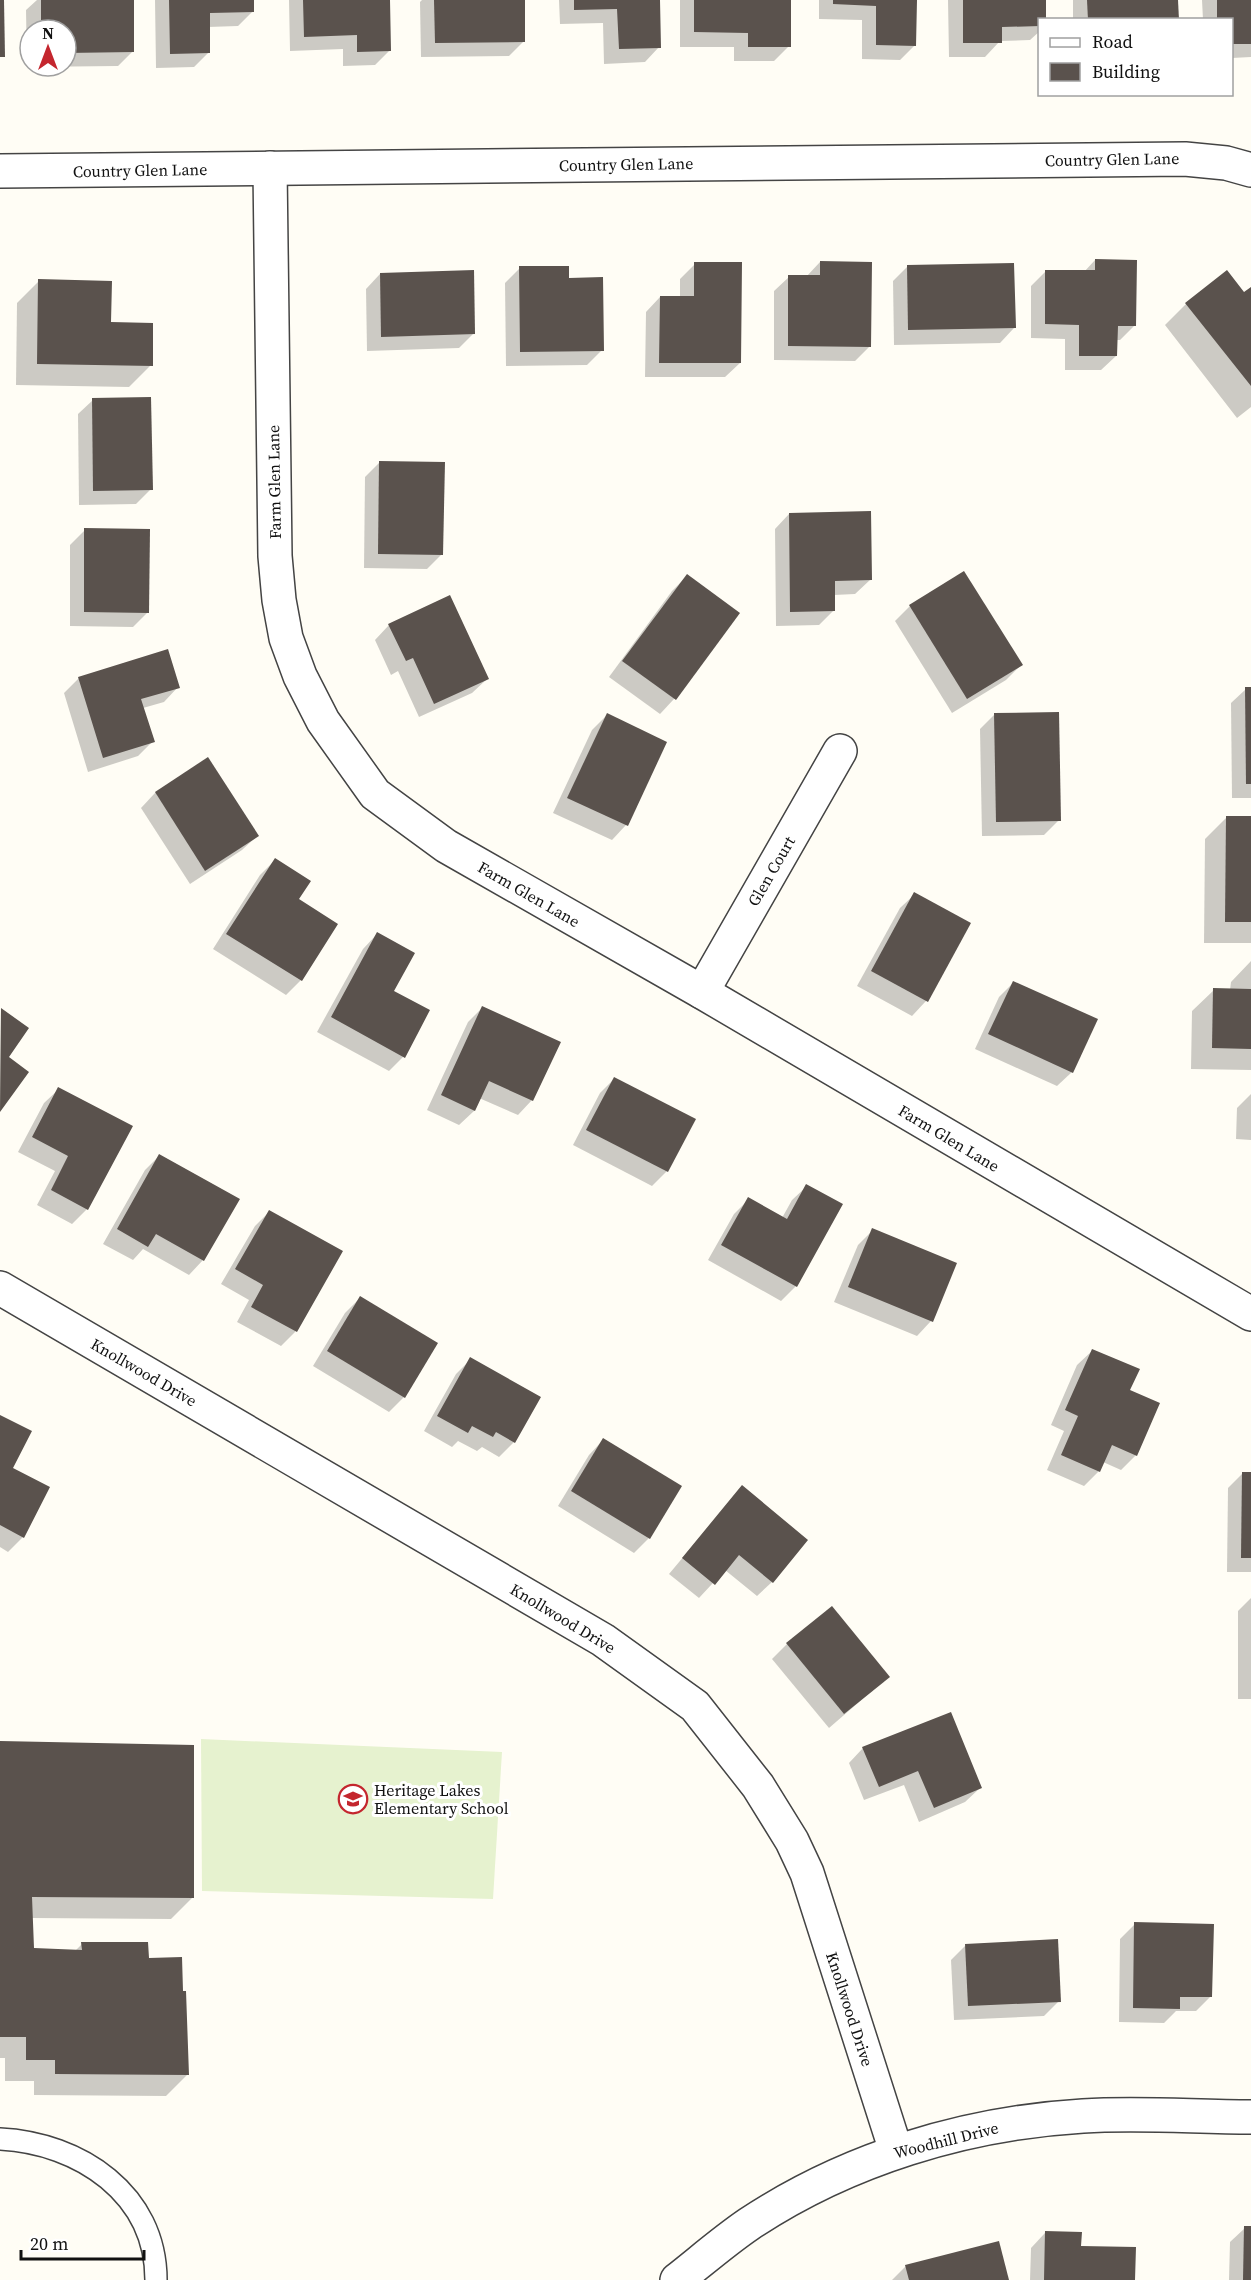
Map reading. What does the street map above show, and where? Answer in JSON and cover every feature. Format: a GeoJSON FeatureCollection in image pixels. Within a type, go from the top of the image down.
{"type":"FeatureCollection","features":[{"type":"Feature","properties":{"kind":"street","name":"Country Glen Lane"},"geometry":{"type":"LineString","coordinates":[[0,171],[1185,159],[1226,163],[1251,170]]}},
{"type":"Feature","properties":{"kind":"street","name":"Farm Glen Lane"},"geometry":{"type":"LineString","coordinates":[[270,168],[276,567],[286,638],[300,676],[318,712],[375,794],[446,846],[702,992],[1251,1314]]}},
{"type":"Feature","properties":{"kind":"street","name":"Glen Court"},"geometry":{"type":"LineString","coordinates":[[702,992],[840,751]]}},
{"type":"Feature","properties":{"kind":"street","name":"Knollwood Drive"},"geometry":{"type":"LineString","coordinates":[[0,1288],[603,1640],[695,1706],[758,1786],[792,1841],[807,1873],[896,2151]]}},
{"type":"Feature","properties":{"kind":"street","name":"Woodhill Drive"},"geometry":{"type":"LineString","coordinates":[[677,2280],[748,2225],[821,2182],[896,2151],[971,2132],[1084,2115],[1251,2117]]}},
{"type":"Feature","properties":{"kind":"lane"},"geometry":{"type":"LineString","coordinates":[[0,2139],[49,2145],[99,2170],[122,2192],[142,2221],[154,2246],[156,2280]]}},
{"type":"Feature","properties":{"kind":"green space"},"geometry":{"type":"Polygon","coordinates":[[[201,1739],[502,1752],[493,1899],[202,1891],[201,1739]]]}},
{"type":"Feature","properties":{"kind":"building"},"geometry":{"type":"Polygon","coordinates":[[[0,0],[4,0],[5,57],[0,57],[0,0]]]}},
{"type":"Feature","properties":{"kind":"building"},"geometry":{"type":"Polygon","coordinates":[[[41,0],[134,0],[134,52],[78,53],[78,18],[41,18],[41,0]]]}},
{"type":"Feature","properties":{"kind":"building"},"geometry":{"type":"Polygon","coordinates":[[[169,0],[254,0],[254,12],[210,13],[210,53],[170,54],[169,0]]]}},
{"type":"Feature","properties":{"kind":"building"},"geometry":{"type":"Polygon","coordinates":[[[303,0],[390,0],[391,51],[357,52],[357,35],[304,37],[303,0]]]}},
{"type":"Feature","properties":{"kind":"building"},"geometry":{"type":"Polygon","coordinates":[[[434,0],[525,0],[525,42],[435,43],[434,0]]]}},
{"type":"Feature","properties":{"kind":"building"},"geometry":{"type":"Polygon","coordinates":[[[574,0],[660,0],[661,48],[619,49],[617,9],[574,10],[574,0]]]}},
{"type":"Feature","properties":{"kind":"building"},"geometry":{"type":"Polygon","coordinates":[[[694,0],[791,0],[791,47],[748,47],[748,33],[694,32],[694,0]]]}},
{"type":"Feature","properties":{"kind":"building"},"geometry":{"type":"Polygon","coordinates":[[[833,0],[917,0],[916,46],[876,45],[876,6],[833,4],[833,0]]]}},
{"type":"Feature","properties":{"kind":"building"},"geometry":{"type":"Polygon","coordinates":[[[963,0],[1046,0],[1046,18],[1038,18],[1038,26],[1002,27],[1002,43],[963,43],[963,0]]]}},
{"type":"Feature","properties":{"kind":"building"},"geometry":{"type":"Polygon","coordinates":[[[1087,0],[1178,0],[1179,18],[1088,18],[1087,0]]]}},
{"type":"Feature","properties":{"kind":"building"},"geometry":{"type":"Polygon","coordinates":[[[1217,0],[1251,0],[1251,44],[1233,44],[1233,18],[1217,18],[1217,0]]]}},
{"type":"Feature","properties":{"kind":"building"},"geometry":{"type":"Polygon","coordinates":[[[1095,259],[1137,260],[1136,326],[1118,326],[1117,356],[1079,356],[1079,325],[1045,324],[1045,270],[1095,270],[1095,259]]]}},
{"type":"Feature","properties":{"kind":"building"},"geometry":{"type":"Polygon","coordinates":[[[820,261],[872,262],[871,347],[788,346],[788,275],[820,275],[820,261]]]}},
{"type":"Feature","properties":{"kind":"building"},"geometry":{"type":"Polygon","coordinates":[[[694,262],[742,262],[741,363],[659,363],[660,296],[694,296],[694,262]]]}},
{"type":"Feature","properties":{"kind":"building"},"geometry":{"type":"Polygon","coordinates":[[[1014,263],[1016,328],[908,330],[907,265],[1014,263]]]}},
{"type":"Feature","properties":{"kind":"building"},"geometry":{"type":"Polygon","coordinates":[[[519,266],[569,266],[569,278],[603,277],[604,351],[520,352],[519,266]]]}},
{"type":"Feature","properties":{"kind":"building"},"geometry":{"type":"Polygon","coordinates":[[[474,270],[475,334],[381,337],[380,273],[474,270]]]}},
{"type":"Feature","properties":{"kind":"building"},"geometry":{"type":"Polygon","coordinates":[[[1227,270],[1244,292],[1251,287],[1251,386],[1185,303],[1227,270]]]}},
{"type":"Feature","properties":{"kind":"building"},"geometry":{"type":"Polygon","coordinates":[[[38,279],[112,281],[111,322],[153,323],[153,366],[37,364],[38,279]]]}},
{"type":"Feature","properties":{"kind":"building"},"geometry":{"type":"Polygon","coordinates":[[[151,397],[153,490],[93,491],[92,398],[151,397]]]}},
{"type":"Feature","properties":{"kind":"building"},"geometry":{"type":"Polygon","coordinates":[[[379,461],[445,462],[443,555],[378,554],[379,461]]]}},
{"type":"Feature","properties":{"kind":"building"},"geometry":{"type":"Polygon","coordinates":[[[871,511],[872,580],[835,581],[835,611],[790,612],[789,513],[871,511]]]}},
{"type":"Feature","properties":{"kind":"building"},"geometry":{"type":"Polygon","coordinates":[[[84,528],[150,529],[149,613],[84,612],[84,528]]]}},
{"type":"Feature","properties":{"kind":"building"},"geometry":{"type":"Polygon","coordinates":[[[964,571],[1023,665],[967,699],[909,605],[964,571]]]}},
{"type":"Feature","properties":{"kind":"building"},"geometry":{"type":"Polygon","coordinates":[[[687,574],[740,613],[676,700],[622,661],[687,574]]]}},
{"type":"Feature","properties":{"kind":"building"},"geometry":{"type":"Polygon","coordinates":[[[450,595],[489,679],[434,704],[413,658],[406,661],[388,624],[450,595]]]}},
{"type":"Feature","properties":{"kind":"building"},"geometry":{"type":"Polygon","coordinates":[[[168,649],[180,688],[141,699],[155,742],[103,758],[78,677],[168,649]]]}},
{"type":"Feature","properties":{"kind":"building"},"geometry":{"type":"Polygon","coordinates":[[[1245,687],[1251,687],[1251,784],[1246,784],[1245,687]]]}},
{"type":"Feature","properties":{"kind":"building"},"geometry":{"type":"Polygon","coordinates":[[[1059,712],[1061,821],[996,822],[994,713],[1059,712]]]}},
{"type":"Feature","properties":{"kind":"building"},"geometry":{"type":"Polygon","coordinates":[[[607,713],[667,742],[628,826],[567,798],[607,713]]]}},
{"type":"Feature","properties":{"kind":"building"},"geometry":{"type":"Polygon","coordinates":[[[208,757],[259,836],[205,871],[155,792],[208,757]]]}},
{"type":"Feature","properties":{"kind":"building"},"geometry":{"type":"Polygon","coordinates":[[[1226,816],[1251,816],[1251,922],[1225,922],[1226,816]]]}},
{"type":"Feature","properties":{"kind":"building"},"geometry":{"type":"Polygon","coordinates":[[[275,858],[311,881],[299,899],[338,924],[302,981],[226,934],[275,858]]]}},
{"type":"Feature","properties":{"kind":"building"},"geometry":{"type":"Polygon","coordinates":[[[914,892],[971,923],[928,1002],[871,971],[914,892]]]}},
{"type":"Feature","properties":{"kind":"building"},"geometry":{"type":"Polygon","coordinates":[[[377,932],[415,953],[394,991],[430,1010],[405,1058],[331,1017],[377,932]]]}},
{"type":"Feature","properties":{"kind":"building"},"geometry":{"type":"Polygon","coordinates":[[[1013,981],[1098,1019],[1073,1073],[988,1034],[1013,981]]]}},
{"type":"Feature","properties":{"kind":"building"},"geometry":{"type":"Polygon","coordinates":[[[1213,988],[1251,989],[1251,1049],[1212,1048],[1213,988]]]}},
{"type":"Feature","properties":{"kind":"building"},"geometry":{"type":"Polygon","coordinates":[[[482,1006],[561,1042],[533,1101],[489,1081],[475,1111],[441,1095],[482,1006]]]}},
{"type":"Feature","properties":{"kind":"building"},"geometry":{"type":"Polygon","coordinates":[[[1,1008],[29,1028],[9,1057],[29,1072],[0,1112],[1,1008]]]}},
{"type":"Feature","properties":{"kind":"building"},"geometry":{"type":"Polygon","coordinates":[[[614,1077],[696,1119],[668,1172],[586,1130],[614,1077]]]}},
{"type":"Feature","properties":{"kind":"building"},"geometry":{"type":"Polygon","coordinates":[[[58,1087],[133,1126],[88,1210],[51,1190],[68,1156],[32,1137],[58,1087]]]}},
{"type":"Feature","properties":{"kind":"building"},"geometry":{"type":"Polygon","coordinates":[[[159,1154],[240,1199],[204,1261],[156,1234],[148,1247],[117,1229],[159,1154]]]}},
{"type":"Feature","properties":{"kind":"building"},"geometry":{"type":"Polygon","coordinates":[[[806,1184],[843,1204],[797,1287],[721,1245],[748,1197],[787,1219],[806,1184]]]}},
{"type":"Feature","properties":{"kind":"building"},"geometry":{"type":"Polygon","coordinates":[[[269,1210],[343,1251],[297,1332],[251,1307],[263,1285],[235,1269],[269,1210]]]}},
{"type":"Feature","properties":{"kind":"building"},"geometry":{"type":"Polygon","coordinates":[[[872,1228],[957,1263],[933,1322],[848,1287],[872,1228]]]}},
{"type":"Feature","properties":{"kind":"building"},"geometry":{"type":"Polygon","coordinates":[[[360,1296],[438,1343],[405,1398],[327,1351],[360,1296]]]}},
{"type":"Feature","properties":{"kind":"building"},"geometry":{"type":"Polygon","coordinates":[[[1092,1349],[1140,1369],[1130,1390],[1160,1403],[1137,1456],[1112,1445],[1100,1472],[1061,1455],[1078,1416],[1065,1410],[1092,1349]]]}},
{"type":"Feature","properties":{"kind":"building"},"geometry":{"type":"Polygon","coordinates":[[[470,1357],[541,1397],[515,1443],[496,1432],[493,1437],[472,1426],[468,1433],[437,1416],[470,1357]]]}},
{"type":"Feature","properties":{"kind":"building"},"geometry":{"type":"Polygon","coordinates":[[[0,1415],[32,1431],[13,1468],[50,1487],[24,1538],[0,1525],[0,1415]]]}},
{"type":"Feature","properties":{"kind":"building"},"geometry":{"type":"Polygon","coordinates":[[[603,1438],[682,1486],[650,1539],[571,1491],[603,1438]]]}},
{"type":"Feature","properties":{"kind":"building"},"geometry":{"type":"Polygon","coordinates":[[[1242,1472],[1251,1472],[1251,1558],[1241,1558],[1242,1472]]]}},
{"type":"Feature","properties":{"kind":"building"},"geometry":{"type":"Polygon","coordinates":[[[742,1485],[808,1540],[773,1583],[739,1555],[715,1585],[682,1558],[742,1485]]]}},
{"type":"Feature","properties":{"kind":"building"},"geometry":{"type":"Polygon","coordinates":[[[832,1606],[890,1677],[844,1714],[786,1643],[832,1606]]]}},
{"type":"Feature","properties":{"kind":"building"},"geometry":{"type":"Polygon","coordinates":[[[951,1712],[982,1788],[934,1808],[918,1771],[879,1787],[862,1747],[951,1712]]]}},
{"type":"Feature","properties":{"kind":"building"},"geometry":{"type":"Polygon","coordinates":[[[0,1741],[194,1745],[194,1898],[32,1897],[34,1948],[82,1950],[81,1942],[148,1942],[149,1958],[182,1957],[183,1991],[186,1991],[189,2075],[55,2074],[55,2060],[26,2060],[26,2037],[0,2037],[0,1741]]]}},
{"type":"Feature","properties":{"kind":"building"},"geometry":{"type":"Polygon","coordinates":[[[1134,1922],[1214,1924],[1212,1997],[1180,1997],[1180,2009],[1133,2008],[1134,1922]]]}},
{"type":"Feature","properties":{"kind":"building"},"geometry":{"type":"Polygon","coordinates":[[[1058,1939],[1061,2002],[968,2006],[965,1944],[1058,1939]]]}},
{"type":"Feature","properties":{"kind":"building"},"geometry":{"type":"Polygon","coordinates":[[[1244,2226],[1251,2226],[1251,2280],[1243,2280],[1244,2226]]]}},
{"type":"Feature","properties":{"kind":"building"},"geometry":{"type":"Polygon","coordinates":[[[1045,2231],[1082,2232],[1081,2246],[1136,2247],[1135,2280],[1044,2280],[1045,2231]]]}},
{"type":"Feature","properties":{"kind":"building"},"geometry":{"type":"Polygon","coordinates":[[[999,2241],[1009,2280],[909,2280],[905,2265],[999,2241]]]}},
{"type":"Feature","properties":{"kind":"place","name":"Heritage Lakes Elementary School"},"geometry":{"type":"Point","coordinates":[353,1799]}}]}
